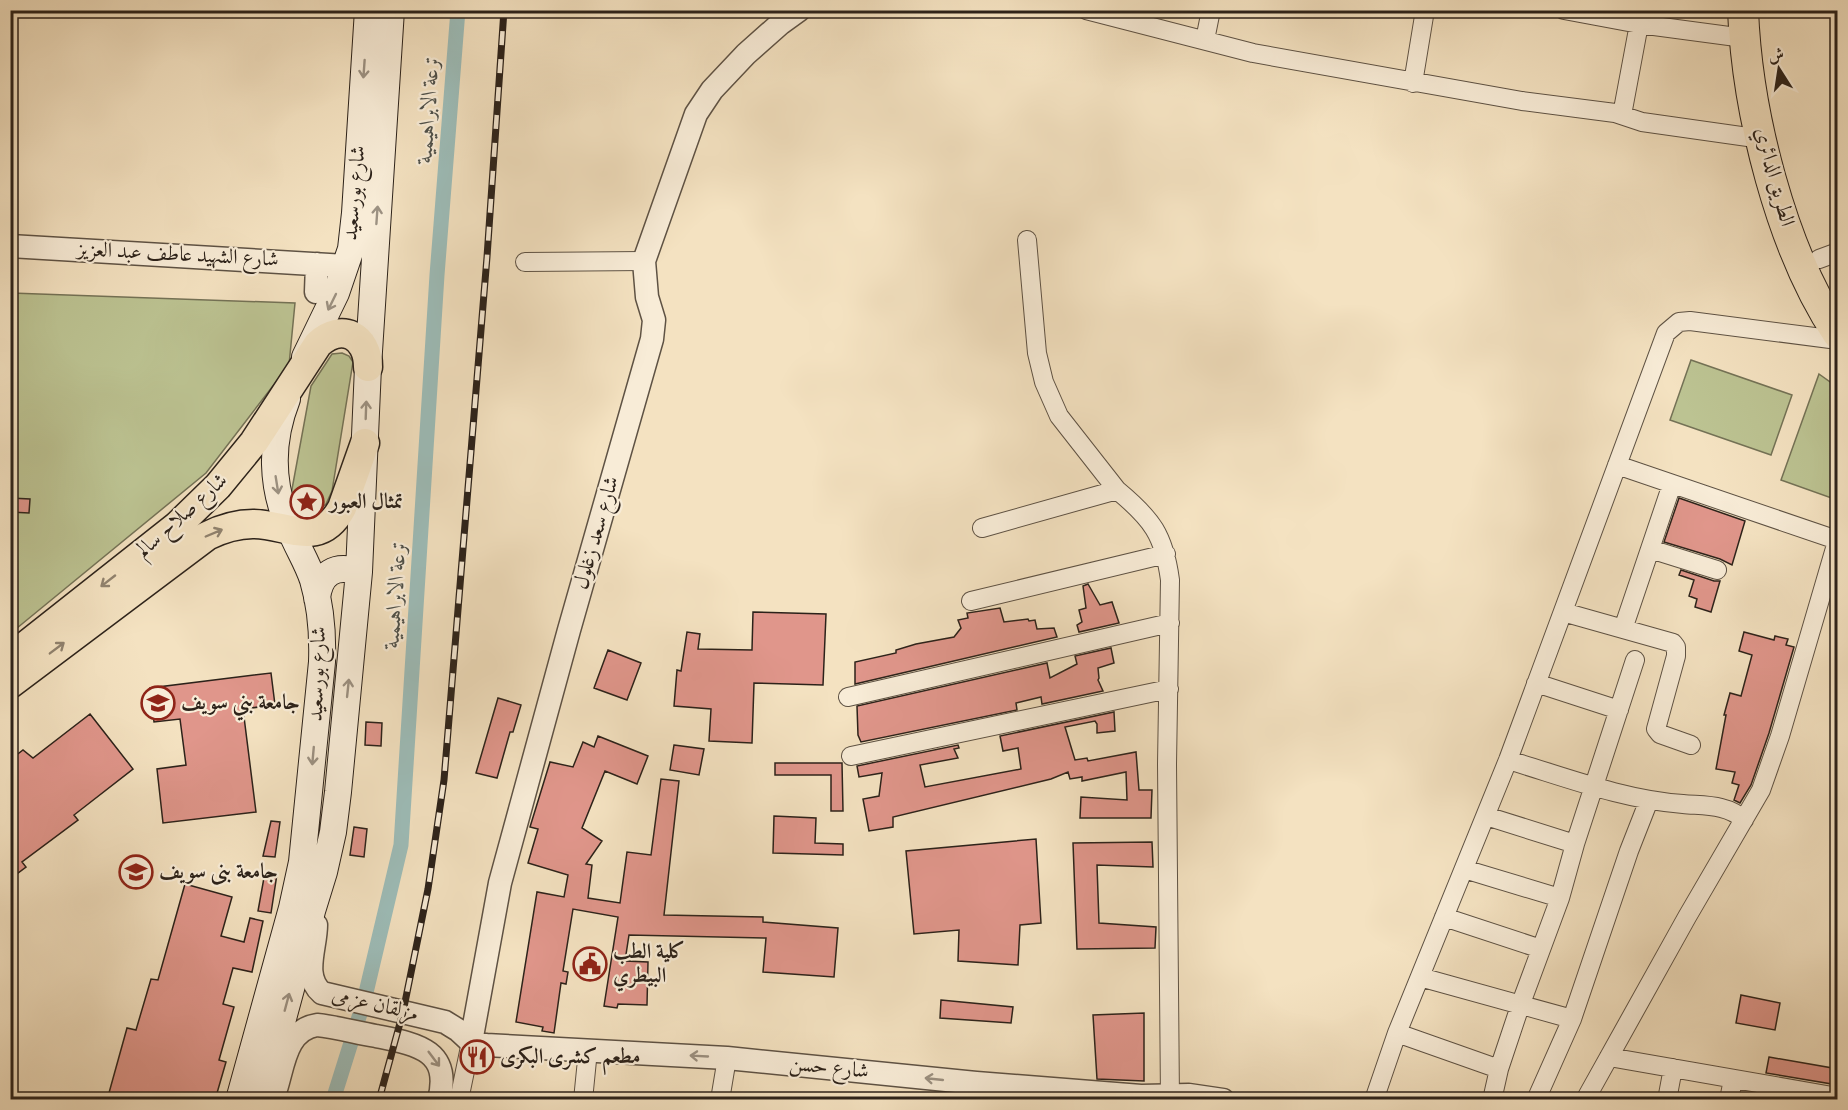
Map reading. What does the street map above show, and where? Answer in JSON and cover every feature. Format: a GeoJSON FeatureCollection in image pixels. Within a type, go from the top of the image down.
{"type":"FeatureCollection","features":[{"type":"Feature","properties":{"kind":"highway","name":"الطريق الدائري"},"geometry":{"type":"LineString","coordinates":[[1764,10],[1765,41],[1772,92],[1786,162],[1800,211],[1831,299]]}},
{"type":"Feature","properties":{"kind":"highway","name":"الطريق الدائري"},"geometry":{"type":"LineString","coordinates":[[1743,24],[1752,92],[1762,139],[1784,218],[1802,266],[1831,299]]}},
{"type":"Feature","properties":{"kind":"main road","name":"شارع بورسعيد"},"geometry":{"type":"LineString","coordinates":[[239,1100],[292,908],[302,862],[322,662],[323,641],[318,598],[307,564],[290,531],[277,490],[275,458],[279,426],[292,386],[346,266],[355,213],[368,10]]}},
{"type":"Feature","properties":{"kind":"main road","name":"شارع بورسعيد"},"geometry":{"type":"LineString","coordinates":[[261,1100],[333,832],[359,572],[368,367],[391,10]]}},
{"type":"Feature","properties":{"kind":"main road","name":"شارع صلاح سالم"},"geometry":{"type":"LineString","coordinates":[[10,658],[198,507],[237,465],[318,344],[326,337],[336,333],[357,338],[364,346],[368,356],[368,367]]}},
{"type":"Feature","properties":{"kind":"main road","name":"شارع صلاح سالم"},"geometry":{"type":"LineString","coordinates":[[10,684],[207,536],[226,528],[253,524],[304,533],[318,531],[328,526],[337,518],[342,508],[365,443]]}},
{"type":"Feature","properties":{"kind":"main road"},"geometry":{"type":"LineString","coordinates":[[318,598],[319,586],[325,576],[336,570],[348,568],[359,572]]}},
{"type":"Feature","properties":{"kind":"street","name":"شارع سعد زغلول"},"geometry":{"type":"LineString","coordinates":[[459,1100],[503,872],[652,339],[654,320],[647,297],[644,261],[696,114],[712,90],[746,54],[780,23],[799,10]]}},
{"type":"Feature","properties":{"kind":"street"},"geometry":{"type":"LineString","coordinates":[[1086,10],[1253,53],[1413,83],[1622,115],[1642,122],[1762,139]]}},
{"type":"Feature","properties":{"kind":"street"},"geometry":{"type":"LineString","coordinates":[[1205,40],[1210,10]]}},
{"type":"Feature","properties":{"kind":"street"},"geometry":{"type":"LineString","coordinates":[[1413,83],[1425,10]]}},
{"type":"Feature","properties":{"kind":"street"},"geometry":{"type":"LineString","coordinates":[[1564,10],[1618,15],[1639,24],[1743,24]]}},
{"type":"Feature","properties":{"kind":"street"},"geometry":{"type":"LineString","coordinates":[[1622,115],[1639,24]]}},
{"type":"Feature","properties":{"kind":"street"},"geometry":{"type":"LineString","coordinates":[[1027,240],[1036,343],[1044,382],[1059,416],[1117,490],[1158,533],[1166,554],[1170,580],[1167,776],[1170,1097]]}},
{"type":"Feature","properties":{"kind":"street","name":"شارع الشهيد عاطف عبد العزيز"},"geometry":{"type":"LineString","coordinates":[[10,246],[346,266]]}},
{"type":"Feature","properties":{"kind":"street"},"geometry":{"type":"LineString","coordinates":[[525,262],[644,261]]}},
{"type":"Feature","properties":{"kind":"street"},"geometry":{"type":"LineString","coordinates":[[316,292],[317,264]]}},
{"type":"Feature","properties":{"kind":"street"},"geometry":{"type":"LineString","coordinates":[[1374,1100],[1397,1033],[1508,760],[1666,333],[1679,322],[1831,299]]}},
{"type":"Feature","properties":{"kind":"street"},"geometry":{"type":"LineString","coordinates":[[1592,1098],[1609,1057],[1761,790],[1771,765],[1837,539],[1617,465]]}},
{"type":"Feature","properties":{"kind":"street"},"geometry":{"type":"LineString","coordinates":[[1623,629],[1672,484]]}},
{"type":"Feature","properties":{"kind":"street"},"geometry":{"type":"LineString","coordinates":[[982,528],[1117,490]]}},
{"type":"Feature","properties":{"kind":"street"},"geometry":{"type":"LineString","coordinates":[[1650,549],[1717,570]]}},
{"type":"Feature","properties":{"kind":"street"},"geometry":{"type":"LineString","coordinates":[[971,601],[1166,554]]}},
{"type":"Feature","properties":{"kind":"street"},"geometry":{"type":"LineString","coordinates":[[1563,612],[1673,643],[1676,646],[1676,656],[1656,729],[1660,734],[1691,745]]}},
{"type":"Feature","properties":{"kind":"street"},"geometry":{"type":"LineString","coordinates":[[848,697],[1170,623]]}},
{"type":"Feature","properties":{"kind":"street"},"geometry":{"type":"LineString","coordinates":[[1492,1100],[1499,1069],[1560,898],[1575,844],[1635,660]]}},
{"type":"Feature","properties":{"kind":"street"},"geometry":{"type":"LineString","coordinates":[[1536,683],[1619,710]]}},
{"type":"Feature","properties":{"kind":"street"},"geometry":{"type":"LineString","coordinates":[[851,756],[1169,689]]}},
{"type":"Feature","properties":{"kind":"street"},"geometry":{"type":"LineString","coordinates":[[1508,760],[1649,800],[1725,809],[1738,814],[1744,820]]}},
{"type":"Feature","properties":{"kind":"street"},"geometry":{"type":"LineString","coordinates":[[1536,1100],[1572,1019],[1629,851],[1649,800]]}},
{"type":"Feature","properties":{"kind":"street"},"geometry":{"type":"LineString","coordinates":[[1486,816],[1575,844]]}},
{"type":"Feature","properties":{"kind":"street"},"geometry":{"type":"LineString","coordinates":[[1464,869],[1560,898]]}},
{"type":"Feature","properties":{"kind":"street","name":"مزلقان عزمى"},"geometry":{"type":"LineString","coordinates":[[312,911],[316,924],[316,937],[310,974],[316,988],[322,993],[445,1022],[471,1042]]}},
{"type":"Feature","properties":{"kind":"street"},"geometry":{"type":"LineString","coordinates":[[1444,917],[1541,949]]}},
{"type":"Feature","properties":{"kind":"street"},"geometry":{"type":"LineString","coordinates":[[1420,977],[1572,1019]]}},
{"type":"Feature","properties":{"kind":"street","name":"مزلقان عزمى"},"geometry":{"type":"LineString","coordinates":[[273,1100],[290,1044],[294,1036],[308,1026],[326,1026],[424,1048],[439,1065],[442,1075],[443,1086],[439,1100]]}},
{"type":"Feature","properties":{"kind":"street"},"geometry":{"type":"LineString","coordinates":[[1397,1033],[1499,1069]]}},
{"type":"Feature","properties":{"kind":"street","name":"شارع حسن"},"geometry":{"type":"LineString","coordinates":[[471,1042],[726,1058],[976,1083],[1141,1096],[1190,1095],[1223,1100]]}},
{"type":"Feature","properties":{"kind":"street"},"geometry":{"type":"LineString","coordinates":[[583,1100],[588,1050]]}},
{"type":"Feature","properties":{"kind":"street"},"geometry":{"type":"LineString","coordinates":[[1609,1057],[1733,1079],[1791,1094],[1838,1097]]}},
{"type":"Feature","properties":{"kind":"street"},"geometry":{"type":"LineString","coordinates":[[720,1100],[726,1058]]}},
{"type":"Feature","properties":{"kind":"street"},"geometry":{"type":"LineString","coordinates":[[1667,1100],[1672,1068]]}},
{"type":"Feature","properties":{"kind":"street"},"geometry":{"type":"LineString","coordinates":[[1729,1100],[1733,1079]]}},
{"type":"Feature","properties":{"kind":"green space"},"geometry":{"type":"Polygon","coordinates":[[[11,293],[295,303],[289,365],[206,473],[11,633],[11,293]]]}},
{"type":"Feature","properties":{"kind":"green space"},"geometry":{"type":"Polygon","coordinates":[[[342,353],[349,356],[353,362],[332,491],[326,504],[314,514],[300,515],[296,513],[290,500],[311,386],[332,354],[342,353]]]}},
{"type":"Feature","properties":{"kind":"green space"},"geometry":{"type":"Polygon","coordinates":[[[1691,360],[1792,395],[1771,455],[1670,420],[1691,360]]]}},
{"type":"Feature","properties":{"kind":"green space"},"geometry":{"type":"Polygon","coordinates":[[[1819,374],[1837,387],[1837,500],[1781,480],[1819,374]]]}},
{"type":"Feature","properties":{"kind":"building"},"geometry":{"type":"Polygon","coordinates":[[[10,498],[30,499],[29,513],[10,512],[10,498]]]}},
{"type":"Feature","properties":{"kind":"building"},"geometry":{"type":"Polygon","coordinates":[[[1679,498],[1745,521],[1732,565],[1720,559],[1664,542],[1679,498]]]}},
{"type":"Feature","properties":{"kind":"building"},"geometry":{"type":"Polygon","coordinates":[[[1681,570],[1720,581],[1711,612],[1695,607],[1697,599],[1689,596],[1694,580],[1679,575],[1681,570]]]}},
{"type":"Feature","properties":{"kind":"building"},"geometry":{"type":"Polygon","coordinates":[[[1088,584],[1100,605],[1112,602],[1119,623],[1079,632],[1077,625],[1082,622],[1079,610],[1086,608],[1083,586],[1088,584]]]}},
{"type":"Feature","properties":{"kind":"building"},"geometry":{"type":"Polygon","coordinates":[[[1000,608],[1004,622],[1035,620],[1037,629],[1054,628],[1057,637],[855,684],[855,662],[896,653],[896,650],[916,644],[954,637],[961,628],[958,620],[968,618],[967,613],[1000,608]]]}},
{"type":"Feature","properties":{"kind":"building"},"geometry":{"type":"Polygon","coordinates":[[[753,612],[826,614],[823,685],[754,683],[752,743],[709,741],[711,709],[674,706],[677,670],[681,671],[687,632],[700,634],[698,649],[752,650],[753,612]]]}},
{"type":"Feature","properties":{"kind":"building"},"geometry":{"type":"Polygon","coordinates":[[[1744,632],[1774,640],[1775,636],[1788,639],[1786,645],[1794,647],[1751,785],[1740,803],[1734,800],[1739,785],[1732,783],[1735,772],[1716,769],[1726,715],[1724,715],[1730,693],[1741,696],[1752,655],[1739,651],[1744,632]]]}},
{"type":"Feature","properties":{"kind":"building"},"geometry":{"type":"Polygon","coordinates":[[[1111,648],[1114,663],[1098,668],[1098,680],[1103,691],[1042,704],[1041,697],[1016,703],[1017,710],[861,742],[858,735],[857,706],[1047,663],[1050,678],[1077,664],[1075,656],[1111,648]]]}},
{"type":"Feature","properties":{"kind":"building"},"geometry":{"type":"Polygon","coordinates":[[[608,650],[641,663],[627,700],[594,688],[608,650]]]}},
{"type":"Feature","properties":{"kind":"building"},"geometry":{"type":"Polygon","coordinates":[[[271,673],[275,705],[243,709],[256,812],[163,823],[157,769],[186,765],[180,719],[154,722],[150,688],[271,673]]]}},
{"type":"Feature","properties":{"kind":"building"},"geometry":{"type":"Polygon","coordinates":[[[498,698],[521,705],[513,732],[510,732],[497,778],[476,773],[498,698]]]}},
{"type":"Feature","properties":{"kind":"building"},"geometry":{"type":"Polygon","coordinates":[[[1114,712],[1115,731],[1097,733],[1095,721],[1065,727],[1075,760],[1087,758],[1088,761],[1136,752],[1139,790],[1152,790],[1151,818],[1080,818],[1081,797],[1127,800],[1126,772],[1082,781],[1082,777],[1070,779],[1068,772],[1051,779],[893,817],[893,827],[869,831],[863,799],[879,796],[882,773],[859,777],[857,766],[958,745],[959,748],[954,749],[958,758],[920,765],[925,787],[1021,769],[1018,748],[1003,751],[1000,736],[1114,712]]]}},
{"type":"Feature","properties":{"kind":"building"},"geometry":{"type":"Polygon","coordinates":[[[90,714],[133,769],[74,815],[78,820],[22,862],[26,867],[10,879],[10,760],[23,750],[33,758],[90,714]]]}},
{"type":"Feature","properties":{"kind":"building"},"geometry":{"type":"Polygon","coordinates":[[[366,722],[382,723],[381,746],[365,745],[366,722]]]}},
{"type":"Feature","properties":{"kind":"building"},"geometry":{"type":"Polygon","coordinates":[[[598,736],[648,756],[637,784],[605,771],[582,828],[602,841],[586,864],[592,865],[588,898],[620,903],[627,852],[651,855],[661,779],[679,781],[664,915],[763,917],[763,922],[838,928],[834,977],[763,972],[766,938],[629,935],[625,961],[648,962],[647,1005],[618,1004],[617,1008],[604,1006],[618,917],[573,909],[563,971],[568,972],[566,984],[561,983],[554,1033],[542,1031],[543,1027],[516,1022],[537,892],[564,897],[568,875],[528,863],[538,829],[530,827],[550,762],[573,767],[583,742],[594,747],[598,736]]]}},
{"type":"Feature","properties":{"kind":"building"},"geometry":{"type":"Polygon","coordinates":[[[674,745],[704,749],[699,775],[670,770],[674,745]]]}},
{"type":"Feature","properties":{"kind":"building"},"geometry":{"type":"Polygon","coordinates":[[[775,763],[842,763],[843,811],[831,811],[831,775],[775,775],[775,763]]]}},
{"type":"Feature","properties":{"kind":"building"},"geometry":{"type":"Polygon","coordinates":[[[774,816],[816,818],[815,843],[843,844],[843,855],[773,853],[774,816]]]}},
{"type":"Feature","properties":{"kind":"building"},"geometry":{"type":"Polygon","coordinates":[[[271,821],[280,822],[275,857],[263,856],[271,821]]]}},
{"type":"Feature","properties":{"kind":"building"},"geometry":{"type":"Polygon","coordinates":[[[354,827],[367,829],[364,857],[350,855],[354,827]]]}},
{"type":"Feature","properties":{"kind":"building"},"geometry":{"type":"Polygon","coordinates":[[[1036,839],[1041,923],[1020,925],[1018,965],[958,961],[959,930],[914,934],[906,851],[1036,839]]]}},
{"type":"Feature","properties":{"kind":"building"},"geometry":{"type":"Polygon","coordinates":[[[1152,842],[1153,867],[1097,865],[1099,923],[1156,927],[1155,948],[1077,949],[1073,843],[1152,842]]]}},
{"type":"Feature","properties":{"kind":"building"},"geometry":{"type":"Polygon","coordinates":[[[265,872],[277,874],[271,913],[258,911],[265,872]]]}},
{"type":"Feature","properties":{"kind":"building"},"geometry":{"type":"Polygon","coordinates":[[[185,884],[232,897],[221,936],[244,942],[250,918],[263,921],[252,972],[233,968],[223,1004],[234,1007],[219,1060],[226,1062],[215,1100],[107,1100],[127,1028],[136,1030],[151,979],[158,980],[185,884]]]}},
{"type":"Feature","properties":{"kind":"building"},"geometry":{"type":"Polygon","coordinates":[[[1741,995],[1780,1003],[1775,1030],[1736,1023],[1741,995]]]}},
{"type":"Feature","properties":{"kind":"building"},"geometry":{"type":"Polygon","coordinates":[[[941,1000],[1013,1007],[1011,1023],[940,1018],[941,1000]]]}},
{"type":"Feature","properties":{"kind":"building"},"geometry":{"type":"Polygon","coordinates":[[[1144,1013],[1144,1081],[1097,1079],[1093,1015],[1144,1013]]]}},
{"type":"Feature","properties":{"kind":"building"},"geometry":{"type":"Polygon","coordinates":[[[1769,1057],[1838,1069],[1838,1085],[1766,1073],[1769,1057]]]}},
{"type":"Feature","properties":{"kind":"waterway","name":"ترعة الابراهيمية"},"geometry":{"type":"LineString","coordinates":[[333,1100],[364,1001],[401,845],[437,275],[458,10]]}},
{"type":"Feature","properties":{"kind":"railway"},"geometry":{"type":"LineString","coordinates":[[379,1100],[403,1012],[428,889],[444,780],[487,257],[504,10]]}},
{"type":"Feature","properties":{"kind":"place","name":"تمثال العبور"},"geometry":{"type":"Point","coordinates":[307,502]}},
{"type":"Feature","properties":{"kind":"place","name":"جامعة بني سويف"},"geometry":{"type":"Point","coordinates":[158,703]}},
{"type":"Feature","properties":{"kind":"place","name":"جامعة بنى سويف"},"geometry":{"type":"Point","coordinates":[136,872]}},
{"type":"Feature","properties":{"kind":"place","name":"كلية الطب البيطري"},"geometry":{"type":"Point","coordinates":[590,964]}},
{"type":"Feature","properties":{"kind":"place","name":"مطعم كشرى البكرى"},"geometry":{"type":"Point","coordinates":[477,1057]}}]}
